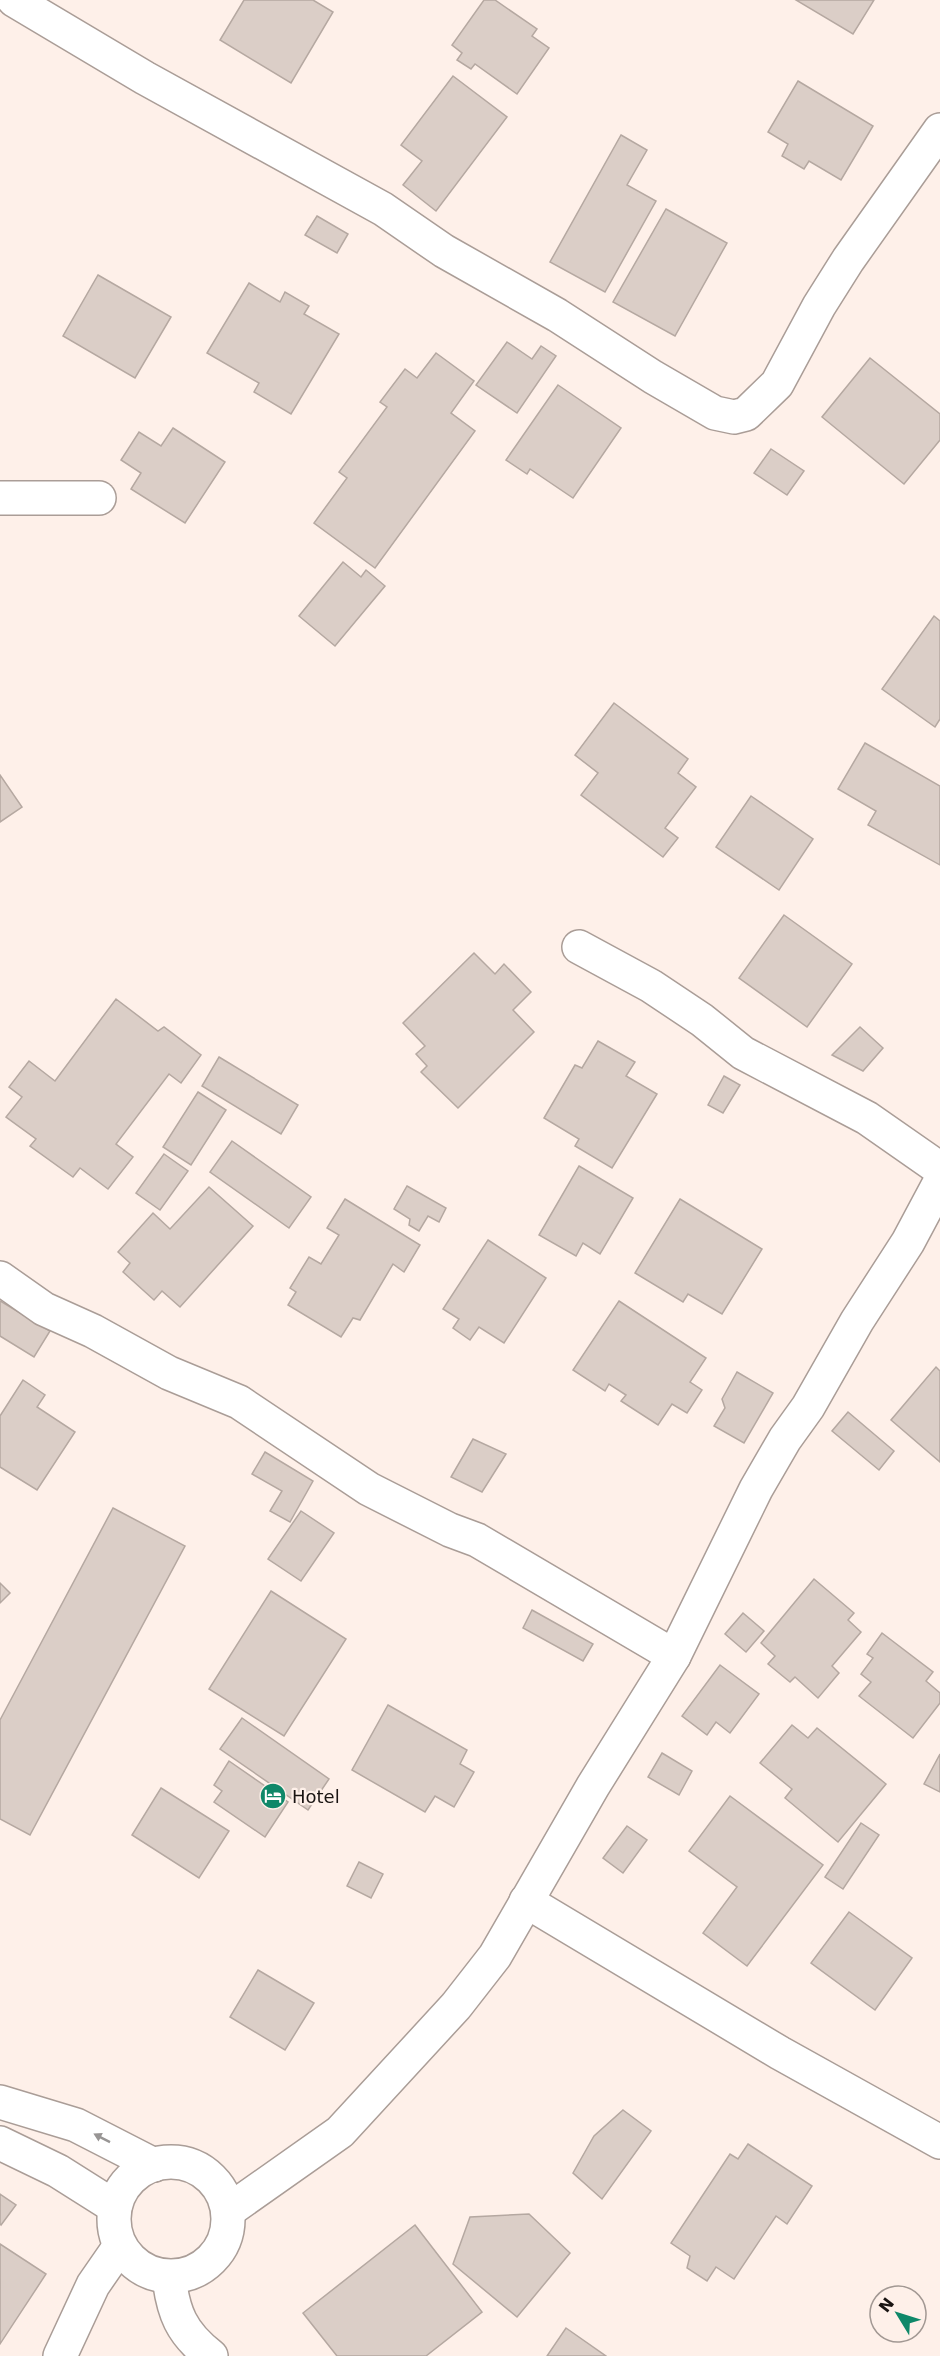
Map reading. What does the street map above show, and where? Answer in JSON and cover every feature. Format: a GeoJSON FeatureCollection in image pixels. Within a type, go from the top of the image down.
{"type":"FeatureCollection","features":[{"type":"Feature","properties":{"kind":"street"},"geometry":{"type":"LineString","coordinates":[[14,0],[145,78],[383,209],[444,251],[557,315],[653,377],[715,413],[734,417],[746,414],[777,384],[836,278],[940,130]]}},
{"type":"Feature","properties":{"kind":"street"},"geometry":{"type":"LineString","coordinates":[[0,498],[99,498]]}},
{"type":"Feature","properties":{"kind":"street"},"geometry":{"type":"LineString","coordinates":[[579,947],[651,986],[702,1020],[743,1053],[867,1118],[940,1169]]}},
{"type":"Feature","properties":{"kind":"street"},"geometry":{"type":"LineString","coordinates":[[228,2211],[340,2132],[456,2006],[495,1956],[593,1786],[674,1656],[756,1489],[785,1439],[808,1407],[856,1321],[908,1242],[940,1182]]}},
{"type":"Feature","properties":{"kind":"street"},"geometry":{"type":"LineString","coordinates":[[0,1278],[44,1309],[93,1331],[169,1374],[239,1402],[369,1489],[450,1530],[477,1540],[674,1656]]}},
{"type":"Feature","properties":{"kind":"street"},"geometry":{"type":"LineString","coordinates":[[526,1901],[780,2053],[940,2142]]}},
{"type":"Feature","properties":{"kind":"street"},"geometry":{"type":"LineString","coordinates":[[0,2102],[76,2125],[154,2165]]}},
{"type":"Feature","properties":{"kind":"street"},"geometry":{"type":"LineString","coordinates":[[0,2143],[58,2171],[115,2207]]}},
{"type":"Feature","properties":{"kind":"street"},"geometry":{"type":"LineString","coordinates":[[174,2162],[193,2166],[210,2177],[222,2192],[228,2211],[227,2231],[220,2250],[206,2264],[189,2274],[169,2277],[149,2272],[133,2262],[120,2246],[114,2227],[115,2207],[123,2189],[136,2174],[154,2165],[174,2162]]}},
{"type":"Feature","properties":{"kind":"street"},"geometry":{"type":"LineString","coordinates":[[60,2356],[93,2285],[120,2246]]}},
{"type":"Feature","properties":{"kind":"street"},"geometry":{"type":"LineString","coordinates":[[169,2277],[172,2306],[185,2330],[211,2356]]}},
{"type":"Feature","properties":{"kind":"building"},"geometry":{"type":"Polygon","coordinates":[[[244,0],[313,0],[333,12],[291,83],[220,40],[244,0]]]}},
{"type":"Feature","properties":{"kind":"building"},"geometry":{"type":"Polygon","coordinates":[[[484,0],[495,0],[537,29],[532,36],[549,48],[517,94],[475,64],[471,69],[457,60],[462,53],[452,45],[484,0]]]}},
{"type":"Feature","properties":{"kind":"building"},"geometry":{"type":"Polygon","coordinates":[[[796,0],[874,0],[853,34],[796,0]]]}},
{"type":"Feature","properties":{"kind":"building"},"geometry":{"type":"Polygon","coordinates":[[[453,76],[507,117],[436,211],[403,185],[422,161],[401,145],[453,76]]]}},
{"type":"Feature","properties":{"kind":"building"},"geometry":{"type":"Polygon","coordinates":[[[798,81],[873,126],[841,180],[809,161],[804,169],[782,156],[788,144],[768,132],[798,81]]]}},
{"type":"Feature","properties":{"kind":"building"},"geometry":{"type":"Polygon","coordinates":[[[621,135],[647,150],[627,185],[656,201],[605,292],[550,262],[621,135]]]}},
{"type":"Feature","properties":{"kind":"building"},"geometry":{"type":"Polygon","coordinates":[[[666,209],[727,243],[675,336],[613,302],[666,209]]]}},
{"type":"Feature","properties":{"kind":"building"},"geometry":{"type":"Polygon","coordinates":[[[317,216],[348,234],[337,253],[305,235],[317,216]]]}},
{"type":"Feature","properties":{"kind":"building"},"geometry":{"type":"Polygon","coordinates":[[[98,275],[171,317],[135,378],[63,336],[98,275]]]}},
{"type":"Feature","properties":{"kind":"building"},"geometry":{"type":"Polygon","coordinates":[[[249,283],[280,302],[285,292],[309,306],[304,314],[339,334],[291,414],[254,392],[259,383],[207,353],[249,283]]]}},
{"type":"Feature","properties":{"kind":"building"},"geometry":{"type":"Polygon","coordinates":[[[507,342],[532,359],[541,346],[556,356],[517,413],[476,385],[507,342]]]}},
{"type":"Feature","properties":{"kind":"building"},"geometry":{"type":"Polygon","coordinates":[[[436,353],[474,381],[451,413],[475,431],[375,568],[314,523],[347,478],[339,472],[387,407],[380,402],[405,369],[417,378],[436,353]]]}},
{"type":"Feature","properties":{"kind":"building"},"geometry":{"type":"Polygon","coordinates":[[[870,358],[940,414],[940,440],[904,484],[822,417],[870,358]]]}},
{"type":"Feature","properties":{"kind":"building"},"geometry":{"type":"Polygon","coordinates":[[[558,385],[621,428],[573,498],[530,469],[527,474],[506,460],[558,385]]]}},
{"type":"Feature","properties":{"kind":"building"},"geometry":{"type":"Polygon","coordinates":[[[173,428],[225,462],[185,523],[131,489],[141,473],[121,460],[139,432],[161,446],[173,428]]]}},
{"type":"Feature","properties":{"kind":"building"},"geometry":{"type":"Polygon","coordinates":[[[771,449],[804,471],[787,495],[754,473],[771,449]]]}},
{"type":"Feature","properties":{"kind":"building"},"geometry":{"type":"Polygon","coordinates":[[[343,562],[361,577],[366,570],[385,586],[335,646],[299,616],[343,562]]]}},
{"type":"Feature","properties":{"kind":"building"},"geometry":{"type":"Polygon","coordinates":[[[934,616],[940,621],[940,719],[935,727],[882,689],[934,616]]]}},
{"type":"Feature","properties":{"kind":"building"},"geometry":{"type":"Polygon","coordinates":[[[614,703],[688,759],[678,773],[696,787],[665,828],[678,838],[663,857],[581,795],[598,773],[575,755],[614,703]]]}},
{"type":"Feature","properties":{"kind":"building"},"geometry":{"type":"Polygon","coordinates":[[[865,743],[940,786],[940,865],[868,825],[876,811],[838,789],[865,743]]]}},
{"type":"Feature","properties":{"kind":"building"},"geometry":{"type":"Polygon","coordinates":[[[0,775],[22,807],[0,822],[0,775]]]}},
{"type":"Feature","properties":{"kind":"building"},"geometry":{"type":"Polygon","coordinates":[[[751,796],[813,839],[779,890],[716,847],[751,796]]]}},
{"type":"Feature","properties":{"kind":"building"},"geometry":{"type":"Polygon","coordinates":[[[784,915],[852,964],[807,1027],[739,978],[784,915]]]}},
{"type":"Feature","properties":{"kind":"building"},"geometry":{"type":"Polygon","coordinates":[[[474,953],[495,974],[504,964],[531,992],[513,1010],[534,1032],[458,1108],[421,1072],[427,1066],[416,1054],[425,1046],[403,1023],[474,953]]]}},
{"type":"Feature","properties":{"kind":"building"},"geometry":{"type":"Polygon","coordinates":[[[116,999],[158,1031],[164,1027],[201,1055],[181,1083],[169,1074],[116,1144],[133,1157],[108,1189],[80,1168],[73,1177],[30,1146],[36,1139],[6,1117],[22,1097],[9,1087],[29,1061],[55,1081],[116,999]]]}},
{"type":"Feature","properties":{"kind":"building"},"geometry":{"type":"Polygon","coordinates":[[[860,1027],[883,1048],[863,1071],[832,1055],[860,1027]]]}},
{"type":"Feature","properties":{"kind":"building"},"geometry":{"type":"Polygon","coordinates":[[[598,1041],[635,1062],[626,1076],[657,1094],[612,1168],[575,1146],[579,1139],[544,1118],[575,1065],[582,1068],[598,1041]]]}},
{"type":"Feature","properties":{"kind":"building"},"geometry":{"type":"Polygon","coordinates":[[[219,1057],[298,1105],[281,1134],[202,1086],[219,1057]]]}},
{"type":"Feature","properties":{"kind":"building"},"geometry":{"type":"Polygon","coordinates":[[[724,1076],[740,1085],[723,1113],[708,1105],[724,1076]]]}},
{"type":"Feature","properties":{"kind":"building"},"geometry":{"type":"Polygon","coordinates":[[[198,1092],[226,1110],[191,1165],[163,1147],[198,1092]]]}},
{"type":"Feature","properties":{"kind":"building"},"geometry":{"type":"Polygon","coordinates":[[[232,1141],[311,1197],[289,1228],[210,1172],[232,1141]]]}},
{"type":"Feature","properties":{"kind":"building"},"geometry":{"type":"Polygon","coordinates":[[[164,1154],[188,1171],[160,1210],[136,1193],[164,1154]]]}},
{"type":"Feature","properties":{"kind":"building"},"geometry":{"type":"Polygon","coordinates":[[[579,1166],[633,1198],[600,1254],[583,1243],[576,1256],[539,1235],[579,1166]]]}},
{"type":"Feature","properties":{"kind":"building"},"geometry":{"type":"Polygon","coordinates":[[[407,1186],[446,1208],[439,1222],[428,1216],[419,1231],[409,1225],[410,1219],[394,1209],[407,1186]]]}},
{"type":"Feature","properties":{"kind":"building"},"geometry":{"type":"Polygon","coordinates":[[[209,1187],[253,1226],[180,1307],[162,1291],[154,1300],[123,1272],[130,1263],[118,1252],[153,1213],[170,1229],[209,1187]]]}},
{"type":"Feature","properties":{"kind":"building"},"geometry":{"type":"Polygon","coordinates":[[[345,1199],[420,1245],[404,1272],[393,1264],[360,1320],[353,1318],[341,1337],[288,1305],[296,1292],[290,1288],[309,1257],[321,1264],[339,1235],[327,1228],[345,1199]]]}},
{"type":"Feature","properties":{"kind":"building"},"geometry":{"type":"Polygon","coordinates":[[[680,1199],[762,1249],[722,1314],[688,1294],[683,1302],[635,1273],[680,1199]]]}},
{"type":"Feature","properties":{"kind":"building"},"geometry":{"type":"Polygon","coordinates":[[[488,1240],[546,1278],[504,1343],[479,1327],[470,1340],[453,1328],[459,1319],[443,1309],[488,1240]]]}},
{"type":"Feature","properties":{"kind":"building"},"geometry":{"type":"Polygon","coordinates":[[[0,1301],[50,1331],[34,1357],[0,1336],[0,1301]]]}},
{"type":"Feature","properties":{"kind":"building"},"geometry":{"type":"Polygon","coordinates":[[[619,1301],[706,1358],[690,1382],[702,1390],[687,1413],[672,1404],[658,1425],[621,1401],[626,1395],[609,1384],[605,1391],[573,1370],[619,1301]]]}},
{"type":"Feature","properties":{"kind":"building"},"geometry":{"type":"Polygon","coordinates":[[[936,1367],[940,1371],[940,1462],[891,1420],[936,1367]]]}},
{"type":"Feature","properties":{"kind":"building"},"geometry":{"type":"Polygon","coordinates":[[[737,1372],[773,1393],[744,1443],[714,1426],[725,1408],[722,1399],[737,1372]]]}},
{"type":"Feature","properties":{"kind":"building"},"geometry":{"type":"Polygon","coordinates":[[[23,1380],[45,1395],[37,1407],[75,1432],[37,1490],[0,1467],[0,1416],[23,1380]]]}},
{"type":"Feature","properties":{"kind":"building"},"geometry":{"type":"Polygon","coordinates":[[[848,1412],[894,1451],[879,1470],[832,1431],[848,1412]]]}},
{"type":"Feature","properties":{"kind":"building"},"geometry":{"type":"Polygon","coordinates":[[[473,1439],[506,1454],[482,1492],[451,1477],[473,1439]]]}},
{"type":"Feature","properties":{"kind":"building"},"geometry":{"type":"Polygon","coordinates":[[[265,1452],[313,1481],[290,1522],[270,1511],[282,1491],[252,1474],[265,1452]]]}},
{"type":"Feature","properties":{"kind":"building"},"geometry":{"type":"Polygon","coordinates":[[[113,1508],[185,1546],[30,1835],[0,1819],[0,1720],[113,1508]]]}},
{"type":"Feature","properties":{"kind":"building"},"geometry":{"type":"Polygon","coordinates":[[[301,1511],[334,1533],[301,1581],[268,1559],[301,1511]]]}},
{"type":"Feature","properties":{"kind":"building"},"geometry":{"type":"Polygon","coordinates":[[[814,1579],[854,1613],[848,1620],[861,1632],[832,1666],[839,1673],[818,1698],[795,1677],[790,1682],[768,1664],[775,1656],[761,1643],[814,1579]]]}},
{"type":"Feature","properties":{"kind":"building"},"geometry":{"type":"Polygon","coordinates":[[[0,1583],[10,1593],[0,1603],[0,1583]]]}},
{"type":"Feature","properties":{"kind":"building"},"geometry":{"type":"Polygon","coordinates":[[[271,1591],[346,1639],[284,1736],[209,1689],[271,1591]]]}},
{"type":"Feature","properties":{"kind":"building"},"geometry":{"type":"Polygon","coordinates":[[[532,1610],[593,1644],[583,1661],[523,1628],[532,1610]]]}},
{"type":"Feature","properties":{"kind":"building"},"geometry":{"type":"Polygon","coordinates":[[[743,1613],[764,1631],[746,1652],[725,1634],[743,1613]]]}},
{"type":"Feature","properties":{"kind":"building"},"geometry":{"type":"Polygon","coordinates":[[[882,1633],[933,1672],[926,1681],[940,1693],[940,1703],[913,1738],[859,1696],[871,1682],[861,1674],[873,1658],[867,1654],[882,1633]]]}},
{"type":"Feature","properties":{"kind":"building"},"geometry":{"type":"Polygon","coordinates":[[[720,1665],[759,1694],[730,1733],[716,1722],[707,1735],[682,1716],[720,1665]]]}},
{"type":"Feature","properties":{"kind":"building"},"geometry":{"type":"Polygon","coordinates":[[[388,1705],[467,1750],[460,1764],[474,1772],[454,1807],[435,1796],[425,1812],[352,1770],[388,1705]]]}},
{"type":"Feature","properties":{"kind":"building"},"geometry":{"type":"Polygon","coordinates":[[[242,1718],[329,1779],[308,1810],[220,1749],[242,1718]]]}},
{"type":"Feature","properties":{"kind":"building"},"geometry":{"type":"Polygon","coordinates":[[[792,1725],[808,1738],[817,1728],[886,1784],[838,1842],[785,1798],[792,1789],[760,1763],[792,1725]]]}},
{"type":"Feature","properties":{"kind":"building"},"geometry":{"type":"Polygon","coordinates":[[[662,1753],[692,1771],[679,1795],[648,1777],[662,1753]]]}},
{"type":"Feature","properties":{"kind":"building"},"geometry":{"type":"Polygon","coordinates":[[[940,1754],[940,1792],[924,1784],[940,1754]]]}},
{"type":"Feature","properties":{"kind":"building"},"geometry":{"type":"Polygon","coordinates":[[[229,1761],[288,1802],[265,1837],[214,1802],[222,1791],[214,1785],[229,1761]]]}},
{"type":"Feature","properties":{"kind":"building"},"geometry":{"type":"Polygon","coordinates":[[[161,1788],[229,1831],[199,1878],[132,1835],[161,1788]]]}},
{"type":"Feature","properties":{"kind":"building"},"geometry":{"type":"Polygon","coordinates":[[[730,1796],[823,1865],[747,1966],[703,1933],[737,1887],[689,1851],[730,1796]]]}},
{"type":"Feature","properties":{"kind":"building"},"geometry":{"type":"Polygon","coordinates":[[[861,1823],[879,1835],[843,1889],[825,1877],[861,1823]]]}},
{"type":"Feature","properties":{"kind":"building"},"geometry":{"type":"Polygon","coordinates":[[[627,1826],[647,1840],[623,1873],[603,1858],[627,1826]]]}},
{"type":"Feature","properties":{"kind":"building"},"geometry":{"type":"Polygon","coordinates":[[[359,1862],[383,1874],[371,1898],[347,1886],[359,1862]]]}},
{"type":"Feature","properties":{"kind":"building"},"geometry":{"type":"Polygon","coordinates":[[[849,1912],[912,1958],[875,2010],[811,1963],[849,1912]]]}},
{"type":"Feature","properties":{"kind":"building"},"geometry":{"type":"Polygon","coordinates":[[[258,1970],[314,2003],[285,2050],[230,2017],[258,1970]]]}},
{"type":"Feature","properties":{"kind":"building"},"geometry":{"type":"Polygon","coordinates":[[[623,2110],[651,2131],[602,2199],[573,2173],[594,2136],[623,2110]]]}},
{"type":"Feature","properties":{"kind":"building"},"geometry":{"type":"Polygon","coordinates":[[[748,2144],[812,2186],[787,2224],[776,2216],[734,2279],[716,2267],[707,2281],[687,2268],[690,2256],[671,2243],[730,2154],[738,2159],[748,2144]]]}},
{"type":"Feature","properties":{"kind":"building"},"geometry":{"type":"Polygon","coordinates":[[[0,2194],[16,2205],[1,2225],[0,2224],[0,2194]]]}},
{"type":"Feature","properties":{"kind":"building"},"geometry":{"type":"Polygon","coordinates":[[[529,2214],[570,2253],[517,2317],[453,2264],[470,2217],[529,2214]]]}},
{"type":"Feature","properties":{"kind":"building"},"geometry":{"type":"Polygon","coordinates":[[[415,2225],[482,2312],[426,2356],[337,2356],[303,2313],[415,2225]]]}},
{"type":"Feature","properties":{"kind":"building"},"geometry":{"type":"Polygon","coordinates":[[[0,2244],[46,2274],[0,2344],[0,2244]]]}},
{"type":"Feature","properties":{"kind":"building"},"geometry":{"type":"Polygon","coordinates":[[[566,2328],[606,2356],[547,2356],[566,2328]]]}},
{"type":"Feature","properties":{"kind":"place","name":"Hotel"},"geometry":{"type":"Point","coordinates":[273,1796]}}]}
